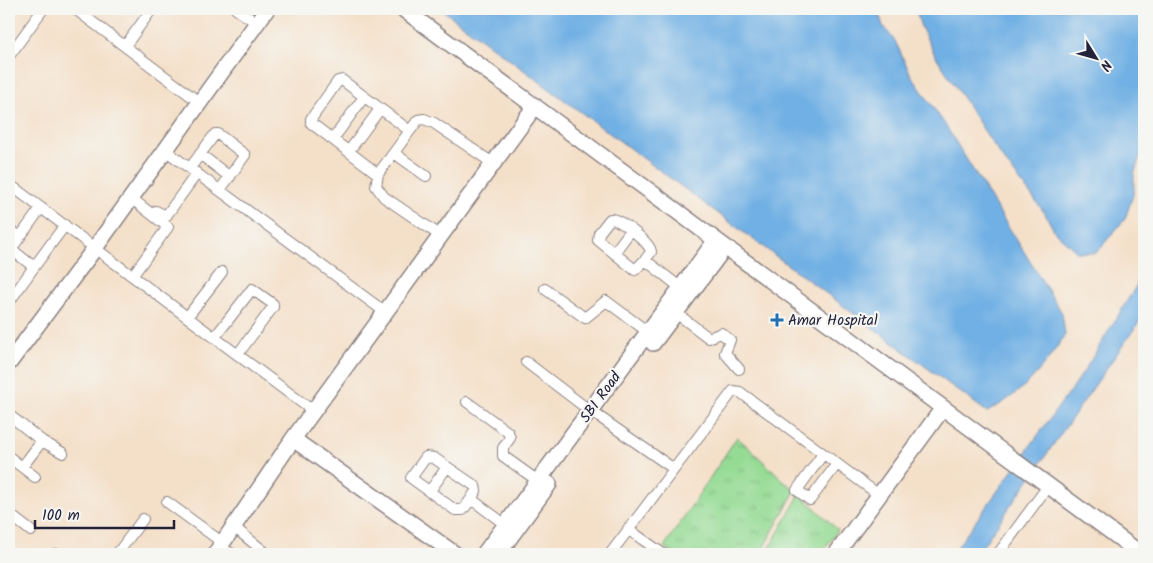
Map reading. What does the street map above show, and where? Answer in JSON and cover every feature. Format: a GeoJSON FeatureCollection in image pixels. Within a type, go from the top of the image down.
{"type":"FeatureCollection","features":[{"type":"Feature","properties":{"kind":"street"},"geometry":{"type":"LineString","coordinates":[[9,56],[43,9]]}},
{"type":"Feature","properties":{"kind":"street"},"geometry":{"type":"LineString","coordinates":[[75,9],[199,102]]}},
{"type":"Feature","properties":{"kind":"street"},"geometry":{"type":"LineString","coordinates":[[125,46],[152,9]]}},
{"type":"Feature","properties":{"kind":"street"},"geometry":{"type":"LineString","coordinates":[[236,9],[257,23]]}},
{"type":"Feature","properties":{"kind":"street"},"geometry":{"type":"LineString","coordinates":[[9,363],[95,248],[267,9]]}},
{"type":"Feature","properties":{"kind":"street"},"geometry":{"type":"LineString","coordinates":[[403,9],[1141,554]]}},
{"type":"Feature","properties":{"kind":"street"},"geometry":{"type":"LineString","coordinates":[[378,174],[311,123],[311,119],[338,82],[342,80],[410,131]]}},
{"type":"Feature","properties":{"kind":"street"},"geometry":{"type":"LineString","coordinates":[[333,139],[364,97]]}},
{"type":"Feature","properties":{"kind":"street"},"geometry":{"type":"LineString","coordinates":[[167,502],[225,551],[234,527],[293,439],[535,106]]}},
{"type":"Feature","properties":{"kind":"street"},"geometry":{"type":"LineString","coordinates":[[349,151],[380,109]]}},
{"type":"Feature","properties":{"kind":"street"},"geometry":{"type":"LineString","coordinates":[[441,236],[384,197],[376,186],[378,174],[418,120],[424,119],[434,123],[494,164]]}},
{"type":"Feature","properties":{"kind":"street"},"geometry":{"type":"LineString","coordinates":[[132,197],[166,216],[193,171],[200,154],[215,134],[218,134],[245,155],[220,190]]}},
{"type":"Feature","properties":{"kind":"street"},"geometry":{"type":"LineString","coordinates":[[165,150],[385,312]]}},
{"type":"Feature","properties":{"kind":"street"},"geometry":{"type":"LineString","coordinates":[[394,153],[426,176]]}},
{"type":"Feature","properties":{"kind":"street"},"geometry":{"type":"LineString","coordinates":[[200,154],[230,176]]}},
{"type":"Feature","properties":{"kind":"street"},"geometry":{"type":"LineString","coordinates":[[9,184],[313,411]]}},
{"type":"Feature","properties":{"kind":"street"},"geometry":{"type":"LineString","coordinates":[[132,197],[168,227],[133,275]]}},
{"type":"Feature","properties":{"kind":"street"},"geometry":{"type":"LineString","coordinates":[[34,267],[10,250],[41,208]]}},
{"type":"Feature","properties":{"kind":"street"},"geometry":{"type":"LineString","coordinates":[[610,219],[617,220],[651,248],[651,252],[635,270],[614,253],[597,237],[610,219]]}},
{"type":"Feature","properties":{"kind":"street"},"geometry":{"type":"LineString","coordinates":[[9,302],[65,225]]}},
{"type":"Feature","properties":{"kind":"street"},"geometry":{"type":"LineString","coordinates":[[9,229],[20,237]]}},
{"type":"Feature","properties":{"kind":"street"},"geometry":{"type":"LineString","coordinates":[[614,253],[631,230]]}},
{"type":"Feature","properties":{"kind":"street","name":"SBI Road"},"geometry":{"type":"LineString","coordinates":[[498,554],[648,332],[681,288],[720,244]]}},
{"type":"Feature","properties":{"kind":"street","name":"SBI Road"},"geometry":{"type":"LineString","coordinates":[[484,554],[538,481],[676,313],[720,244]]}},
{"type":"Feature","properties":{"kind":"street"},"geometry":{"type":"LineString","coordinates":[[645,260],[681,288]]}},
{"type":"Feature","properties":{"kind":"street"},"geometry":{"type":"LineString","coordinates":[[188,316],[222,272]]}},
{"type":"Feature","properties":{"kind":"street"},"geometry":{"type":"LineString","coordinates":[[215,336],[250,289],[273,304],[273,307],[238,354]]}},
{"type":"Feature","properties":{"kind":"street"},"geometry":{"type":"LineString","coordinates":[[545,289],[584,318],[606,301],[648,332]]}},
{"type":"Feature","properties":{"kind":"street"},"geometry":{"type":"LineString","coordinates":[[676,313],[709,338],[721,333],[728,337],[730,340],[725,353],[739,369]]}},
{"type":"Feature","properties":{"kind":"street"},"geometry":{"type":"LineString","coordinates":[[526,362],[674,469]]}},
{"type":"Feature","properties":{"kind":"street"},"geometry":{"type":"LineString","coordinates":[[610,554],[734,391],[740,392],[879,495]]}},
{"type":"Feature","properties":{"kind":"street"},"geometry":{"type":"LineString","coordinates":[[467,402],[508,432],[510,438],[503,448],[503,456],[538,481]]}},
{"type":"Feature","properties":{"kind":"street"},"geometry":{"type":"LineString","coordinates":[[836,554],[943,408]]}},
{"type":"Feature","properties":{"kind":"street"},"geometry":{"type":"LineString","coordinates":[[9,415],[42,441],[63,453]]}},
{"type":"Feature","properties":{"kind":"street"},"geometry":{"type":"LineString","coordinates":[[293,439],[455,554]]}},
{"type":"Feature","properties":{"kind":"street"},"geometry":{"type":"LineString","coordinates":[[22,467],[42,441]]}},
{"type":"Feature","properties":{"kind":"street"},"geometry":{"type":"LineString","coordinates":[[823,454],[797,490],[810,500],[837,464]]}},
{"type":"Feature","properties":{"kind":"street"},"geometry":{"type":"LineString","coordinates":[[430,456],[475,486],[476,491],[463,510],[459,511],[429,492],[413,481],[413,475],[426,457],[430,456]]}},
{"type":"Feature","properties":{"kind":"street"},"geometry":{"type":"LineString","coordinates":[[9,457],[35,476]]}},
{"type":"Feature","properties":{"kind":"street"},"geometry":{"type":"LineString","coordinates":[[816,464],[830,475]]}},
{"type":"Feature","properties":{"kind":"street"},"geometry":{"type":"LineString","coordinates":[[429,492],[447,467]]}},
{"type":"Feature","properties":{"kind":"street"},"geometry":{"type":"LineString","coordinates":[[998,554],[1046,483]]}},
{"type":"Feature","properties":{"kind":"street"},"geometry":{"type":"LineString","coordinates":[[470,499],[506,525]]}},
{"type":"Feature","properties":{"kind":"street"},"geometry":{"type":"LineString","coordinates":[[9,514],[31,531]]}},
{"type":"Feature","properties":{"kind":"street"},"geometry":{"type":"LineString","coordinates":[[117,554],[143,519]]}},
{"type":"Feature","properties":{"kind":"street"},"geometry":{"type":"LineString","coordinates":[[234,527],[267,554]]}},
{"type":"Feature","properties":{"kind":"street"},"geometry":{"type":"LineString","coordinates":[[628,529],[663,554]]}},
{"type":"Feature","properties":{"kind":"green space"},"geometry":{"type":"Polygon","coordinates":[[[737,437],[795,491],[760,554],[675,554],[664,547],[737,437]]]}},
{"type":"Feature","properties":{"kind":"green space"},"geometry":{"type":"Polygon","coordinates":[[[800,494],[838,530],[821,554],[766,554],[800,494]]]}},
{"type":"Feature","properties":{"kind":"water"},"geometry":{"type":"Polygon","coordinates":[[[441,9],[892,9],[879,13],[883,26],[895,41],[911,75],[944,123],[1062,313],[1065,335],[1040,369],[1022,388],[987,412],[441,9]]]}},
{"type":"Feature","properties":{"kind":"water"},"geometry":{"type":"Polygon","coordinates":[[[915,9],[1144,9],[1144,144],[1134,174],[1134,192],[1125,219],[1096,253],[1077,252],[1055,232],[1044,212],[998,152],[935,55],[921,27],[915,9]]]}},
{"type":"Feature","properties":{"kind":"water"},"geometry":{"type":"Polygon","coordinates":[[[1144,273],[1144,315],[977,554],[952,554],[1083,373],[1144,273]]]}},
{"type":"Feature","properties":{"kind":"place","name":"Amar Hospital"},"geometry":{"type":"Point","coordinates":[777,320]}}]}
